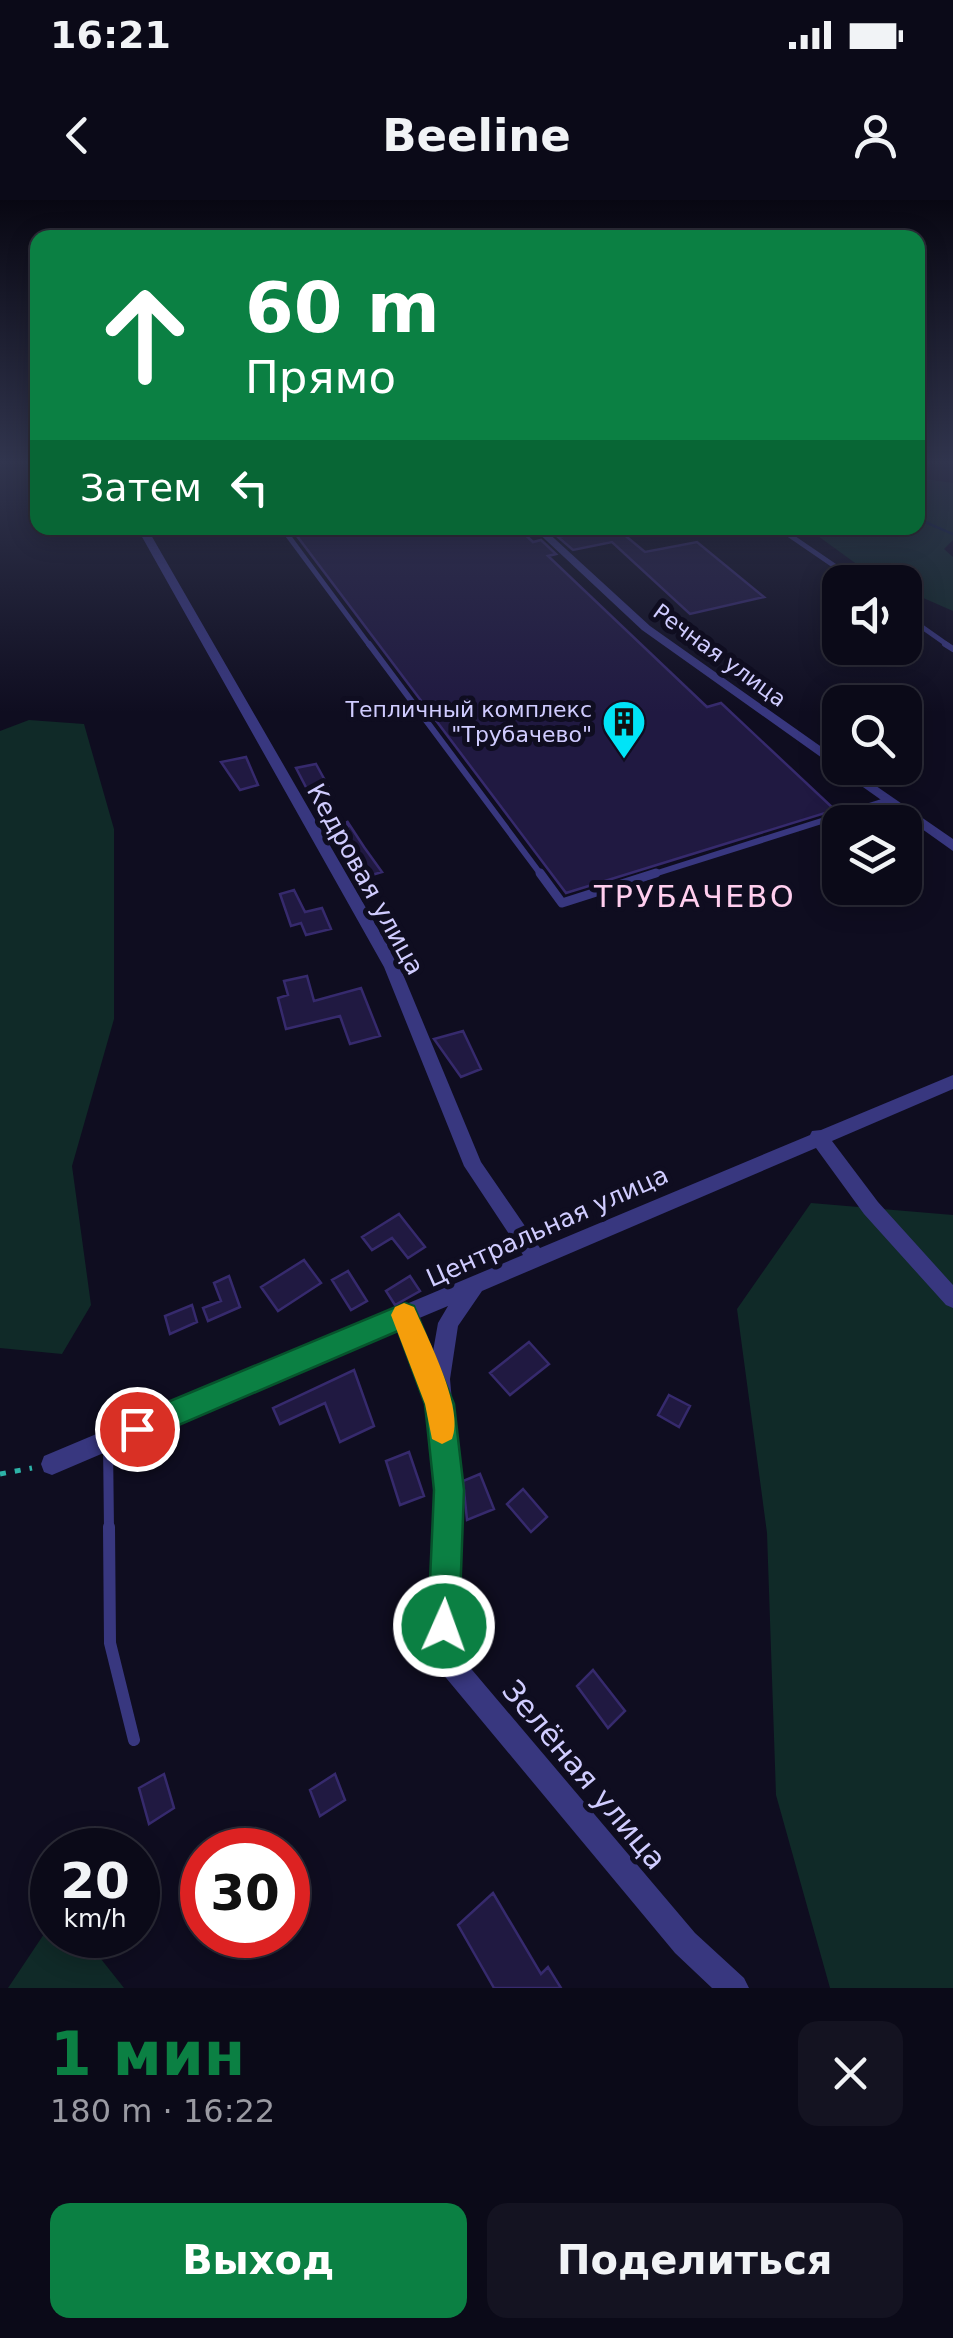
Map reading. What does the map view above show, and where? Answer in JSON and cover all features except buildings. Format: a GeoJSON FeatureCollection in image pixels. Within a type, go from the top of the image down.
{"type":"FeatureCollection","features":[{"type":"Feature","properties":{"kind":"street","name":"Кедровая улица"},"geometry":{"type":"LineString","coordinates":[[153,546],[392,967],[473,1166],[535,1258]]}},
{"type":"Feature","properties":{"kind":"street","name":"Речная улица"},"geometry":{"type":"LineString","coordinates":[[558,546],[646,628],[822,753]]}},
{"type":"Feature","properties":{"kind":"street","name":"Речная улица"},"geometry":{"type":"LineString","coordinates":[[867,785],[953,846]]}},
{"type":"Feature","properties":{"kind":"street","name":"Центральная улица"},"geometry":{"type":"LineString","coordinates":[[52,1464],[953,1082]]}},
{"type":"Feature","properties":{"kind":"street"},"geometry":{"type":"LineString","coordinates":[[818,1136],[871,1208],[953,1299]]}},
{"type":"Feature","properties":{"kind":"street","name":"Зелёная улица"},"geometry":{"type":"LineString","coordinates":[[474,1286],[448,1324],[440,1404],[449,1490],[444,1626],[451,1664],[685,1943],[734,1988]]}},
{"type":"Feature","properties":{"kind":"street"},"geometry":{"type":"LineString","coordinates":[[405,1315],[440,1404]]}},
{"type":"Feature","properties":{"kind":"lane"},"geometry":{"type":"LineString","coordinates":[[296,546],[562,903],[888,800]]}},
{"type":"Feature","properties":{"kind":"lane"},"geometry":{"type":"LineString","coordinates":[[806,546],[833,565]]}},
{"type":"Feature","properties":{"kind":"lane"},"geometry":{"type":"LineString","coordinates":[[922,627],[953,649]]}},
{"type":"Feature","properties":{"kind":"lane"},"geometry":{"type":"LineString","coordinates":[[108,1440],[110,1644],[134,1740]]}},
{"type":"Feature","properties":{"kind":"path"},"geometry":{"type":"LineString","coordinates":[[0,1474],[52,1464]]}},
{"type":"Feature","properties":{"kind":"green space"},"geometry":{"type":"Polygon","coordinates":[[[832,546],[947,546],[944,549],[953,557],[953,611],[922,597],[922,565],[858,565],[832,546]]]}},
{"type":"Feature","properties":{"kind":"green space"},"geometry":{"type":"Polygon","coordinates":[[[29,720],[84,724],[114,829],[114,1019],[72,1166],[91,1305],[62,1354],[0,1348],[0,731],[29,720]]]}},
{"type":"Feature","properties":{"kind":"green space"},"geometry":{"type":"Polygon","coordinates":[[[811,1203],[953,1215],[953,1988],[830,1988],[776,1795],[767,1533],[737,1309],[811,1203]]]}},
{"type":"Feature","properties":{"kind":"green space"},"geometry":{"type":"Polygon","coordinates":[[[30,1955],[100,1958],[124,1988],[8,1988],[30,1955]]]}},
{"type":"Feature","properties":{"kind":"slow traffic"},"geometry":{"type":"LineString","coordinates":[[404,1315],[440,1404],[442,1430]]}},
{"type":"Feature","properties":{"kind":"place","name":"Тепличный комплекс \"Трубачево\""},"geometry":{"type":"Point","coordinates":[624,760]}},
{"type":"Feature","properties":{"kind":"district","name":"ТРУБАЧЕВО"},"geometry":{"type":"Point","coordinates":[695,897]}},
{"type":"Feature","properties":{"kind":"route"},"geometry":{"type":"LineString","coordinates":[[137,1429],[405,1315],[440,1404],[449,1490],[444,1626]]}}]}
